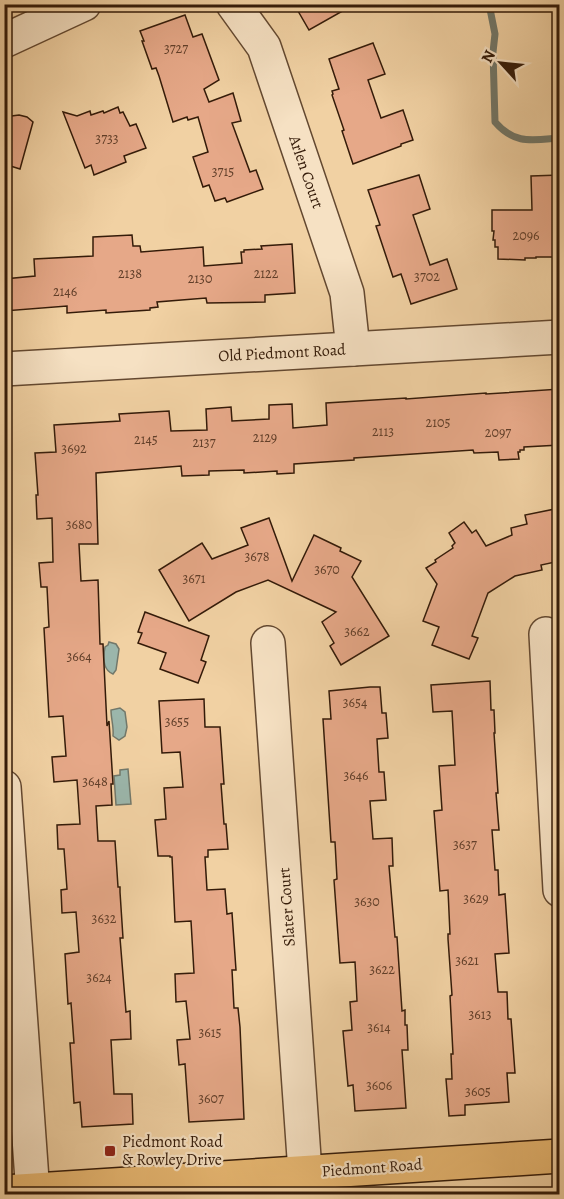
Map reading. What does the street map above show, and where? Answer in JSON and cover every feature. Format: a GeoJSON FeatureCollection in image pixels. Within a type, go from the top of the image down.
{"type":"FeatureCollection","features":[{"type":"Feature","properties":{"kind":"main road","name":"Piedmont Road"},"geometry":{"type":"LineString","coordinates":[[24,1192],[560,1156]]}},
{"type":"Feature","properties":{"kind":"street"},"geometry":{"type":"LineString","coordinates":[[4,41],[84,4]]}},
{"type":"Feature","properties":{"kind":"street","name":"Arlen Court"},"geometry":{"type":"LineString","coordinates":[[232,4],[264,47],[268,58],[347,293],[353,349]]}},
{"type":"Feature","properties":{"kind":"street","name":"Old Piedmont Road"},"geometry":{"type":"LineString","coordinates":[[4,369],[560,337]]}},
{"type":"Feature","properties":{"kind":"street"},"geometry":{"type":"LineString","coordinates":[[546,634],[560,890]]}},
{"type":"Feature","properties":{"kind":"street","name":"Slater Court"},"geometry":{"type":"LineString","coordinates":[[268,643],[305,1172]]}},
{"type":"Feature","properties":{"kind":"street"},"geometry":{"type":"LineString","coordinates":[[4,787],[24,1192]]}},
{"type":"Feature","properties":{"kind":"shaded area"},"geometry":{"type":"Polygon","coordinates":[[[109,642],[116,644],[119,649],[116,670],[113,674],[107,670],[104,659],[105,647],[109,642]]]}},
{"type":"Feature","properties":{"kind":"shaded area"},"geometry":{"type":"Polygon","coordinates":[[[120,708],[125,712],[127,727],[125,736],[119,740],[113,736],[111,710],[120,708]]]}},
{"type":"Feature","properties":{"kind":"shaded area"},"geometry":{"type":"Polygon","coordinates":[[[128,769],[131,804],[116,805],[114,776],[120,775],[120,770],[128,769]]]}},
{"type":"Feature","properties":{"kind":"building"},"geometry":{"type":"Polygon","coordinates":[[[294,4],[355,4],[309,30],[294,4]]]}},
{"type":"Feature","properties":{"kind":"building"},"geometry":{"type":"Polygon","coordinates":[[[185,15],[193,37],[202,34],[219,80],[204,89],[209,102],[233,93],[241,121],[232,123],[250,172],[256,170],[263,189],[227,202],[225,198],[215,201],[209,185],[203,187],[193,157],[208,152],[198,117],[188,120],[187,117],[173,122],[156,68],[152,69],[142,41],[144,41],[140,31],[185,15]]]}},
{"type":"Feature","properties":{"kind":"building"},"geometry":{"type":"Polygon","coordinates":[[[373,43],[385,74],[368,80],[381,118],[403,110],[413,140],[353,164],[332,95],[332,91],[339,89],[329,59],[373,43]]]}},
{"type":"Feature","properties":{"kind":"building"},"geometry":{"type":"Polygon","coordinates":[[[118,107],[130,126],[136,124],[146,148],[124,156],[126,162],[94,175],[91,165],[85,168],[63,112],[77,116],[90,111],[91,115],[118,107]]]}},
{"type":"Feature","properties":{"kind":"building"},"geometry":{"type":"Polygon","coordinates":[[[19,115],[33,122],[20,169],[4,164],[4,117],[19,115]]]}},
{"type":"Feature","properties":{"kind":"building"},"geometry":{"type":"Polygon","coordinates":[[[419,175],[430,209],[413,215],[430,265],[447,259],[457,289],[411,304],[401,274],[393,277],[376,226],[380,225],[368,190],[419,175]]]}},
{"type":"Feature","properties":{"kind":"building"},"geometry":{"type":"Polygon","coordinates":[[[560,175],[560,257],[536,257],[525,258],[525,260],[498,259],[498,247],[495,247],[495,240],[493,240],[492,210],[532,210],[531,176],[560,175]]]}},
{"type":"Feature","properties":{"kind":"building"},"geometry":{"type":"Polygon","coordinates":[[[132,235],[133,246],[140,246],[141,252],[203,247],[204,266],[242,263],[241,252],[244,250],[262,249],[261,246],[292,244],[295,293],[265,295],[265,302],[207,303],[206,298],[157,302],[158,307],[150,308],[150,310],[106,313],[106,310],[67,313],[67,306],[4,311],[4,279],[35,276],[34,259],[93,256],[93,237],[132,235]]]}},
{"type":"Feature","properties":{"kind":"building"},"geometry":{"type":"Polygon","coordinates":[[[560,389],[560,445],[524,447],[524,450],[518,452],[519,459],[499,460],[498,452],[474,453],[473,450],[294,464],[294,473],[277,474],[277,471],[244,473],[244,470],[209,471],[209,475],[182,476],[181,466],[96,473],[98,544],[79,544],[81,581],[98,580],[100,644],[103,644],[107,726],[109,721],[113,784],[111,784],[112,805],[96,806],[98,841],[115,841],[123,938],[120,938],[126,1012],[130,1011],[131,1039],[111,1040],[114,1094],[132,1094],[133,1124],[82,1127],[80,1102],[74,1103],[70,1043],[74,1043],[71,1003],[68,1004],[65,954],[79,952],[76,912],[62,913],[61,890],[67,889],[64,849],[58,849],[57,825],[80,824],[77,780],[54,782],[52,757],[66,756],[63,716],[49,717],[44,628],[49,627],[47,587],[41,587],[39,563],[53,562],[52,518],[37,519],[35,453],[56,452],[54,425],[120,421],[119,414],[169,411],[171,431],[207,430],[206,409],[231,407],[232,421],[269,419],[269,405],[292,404],[293,428],[327,425],[326,403],[560,389]]]}},
{"type":"Feature","properties":{"kind":"building"},"geometry":{"type":"Polygon","coordinates":[[[555,509],[560,530],[560,561],[541,565],[542,570],[515,576],[488,593],[472,636],[478,638],[469,659],[432,645],[439,627],[423,621],[437,584],[426,568],[453,548],[455,543],[449,533],[464,522],[472,533],[476,530],[486,546],[512,535],[511,528],[527,524],[525,515],[555,509]]]}},
{"type":"Feature","properties":{"kind":"building"},"geometry":{"type":"Polygon","coordinates":[[[269,518],[292,581],[314,535],[361,561],[352,577],[389,636],[341,665],[330,646],[334,643],[322,622],[336,612],[268,580],[236,592],[189,621],[159,570],[202,543],[212,559],[248,545],[241,528],[269,518]]]}},
{"type":"Feature","properties":{"kind":"building"},"geometry":{"type":"Polygon","coordinates":[[[145,612],[209,636],[201,660],[206,662],[198,683],[160,669],[166,653],[138,643],[142,633],[138,632],[145,612]]]}},
{"type":"Feature","properties":{"kind":"building"},"geometry":{"type":"Polygon","coordinates":[[[490,681],[491,710],[494,710],[499,830],[492,830],[499,895],[505,894],[509,953],[495,954],[498,992],[507,992],[515,1073],[507,1073],[509,1102],[465,1105],[465,1115],[449,1116],[446,1079],[452,1079],[451,1054],[453,1054],[448,890],[440,891],[434,811],[442,810],[439,766],[455,765],[452,711],[433,712],[431,685],[490,681]]]}},
{"type":"Feature","properties":{"kind":"building"},"geometry":{"type":"Polygon","coordinates":[[[380,687],[382,713],[386,713],[388,738],[377,739],[379,772],[384,772],[386,800],[370,801],[373,839],[392,838],[393,866],[389,866],[402,1011],[405,1010],[405,1025],[407,1025],[408,1050],[402,1050],[406,1108],[355,1111],[353,1085],[348,1086],[343,1031],[352,1030],[350,1002],[357,1001],[355,962],[340,963],[334,880],[337,879],[335,842],[331,842],[323,719],[331,719],[329,691],[380,687]]]}},
{"type":"Feature","properties":{"kind":"building"},"geometry":{"type":"Polygon","coordinates":[[[204,699],[205,727],[220,727],[224,784],[221,784],[228,849],[208,850],[208,857],[205,857],[207,890],[225,889],[227,914],[232,913],[236,970],[232,970],[234,1008],[238,1008],[240,1027],[244,1119],[189,1122],[185,1064],[179,1065],[177,1040],[190,1039],[186,1001],[176,1002],[175,974],[194,973],[191,921],[175,922],[172,857],[158,856],[155,820],[166,819],[164,788],[183,787],[180,752],[162,753],[159,701],[204,699]]]}},
{"type":"Feature","properties":{"kind":"waterway"},"geometry":{"type":"LineString","coordinates":[[489,4],[495,34],[493,52],[495,122],[517,138],[532,140],[560,138]]}},
{"type":"Feature","properties":{"kind":"place","name":"Piedmont Road & Rowley Drive"},"geometry":{"type":"Point","coordinates":[110,1151]}}]}
